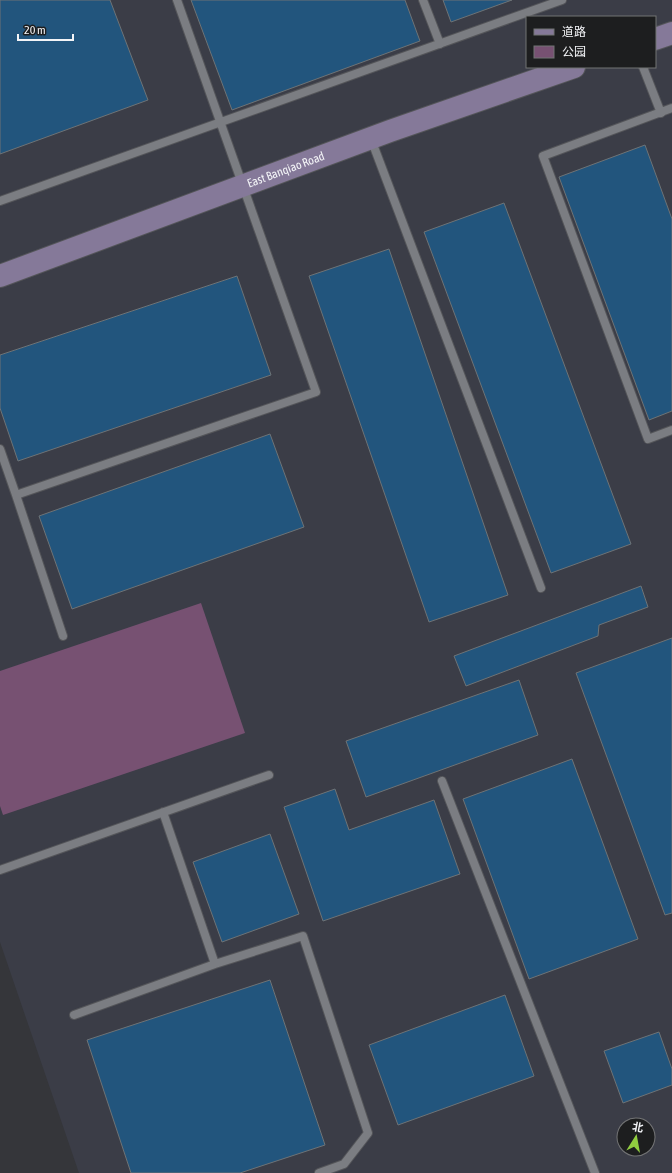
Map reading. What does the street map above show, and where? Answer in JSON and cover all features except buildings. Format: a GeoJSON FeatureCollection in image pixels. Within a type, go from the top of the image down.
{"type":"FeatureCollection","features":[{"type":"Feature","properties":{"kind":"street"},"geometry":{"type":"LineString","coordinates":[[656,39],[672,33]]}},
{"type":"Feature","properties":{"kind":"street","name":"East Banqiao Road"},"geometry":{"type":"LineString","coordinates":[[0,276],[371,138],[571,68]]}},
{"type":"Feature","properties":{"kind":"lane"},"geometry":{"type":"LineString","coordinates":[[16,495],[316,392],[177,0]]}},
{"type":"Feature","properties":{"kind":"lane"},"geometry":{"type":"LineString","coordinates":[[423,0],[440,44]]}},
{"type":"Feature","properties":{"kind":"lane"},"geometry":{"type":"LineString","coordinates":[[0,201],[562,0]]}},
{"type":"Feature","properties":{"kind":"lane"},"geometry":{"type":"LineString","coordinates":[[643,68],[661,112]]}},
{"type":"Feature","properties":{"kind":"lane"},"geometry":{"type":"LineString","coordinates":[[672,108],[543,156],[648,439],[672,430]]}},
{"type":"Feature","properties":{"kind":"lane"},"geometry":{"type":"LineString","coordinates":[[371,138],[541,588]]}},
{"type":"Feature","properties":{"kind":"lane"},"geometry":{"type":"LineString","coordinates":[[0,448],[63,636]]}},
{"type":"Feature","properties":{"kind":"lane"},"geometry":{"type":"LineString","coordinates":[[0,870],[269,775]]}},
{"type":"Feature","properties":{"kind":"lane"},"geometry":{"type":"LineString","coordinates":[[442,781],[595,1173]]}},
{"type":"Feature","properties":{"kind":"lane"},"geometry":{"type":"LineString","coordinates":[[163,812],[215,964]]}},
{"type":"Feature","properties":{"kind":"lane"},"geometry":{"type":"LineString","coordinates":[[74,1015],[215,964],[303,936],[368,1133],[344,1164],[319,1173]]}},
{"type":"Feature","properties":{"kind":"shaded area"},"geometry":{"type":"Polygon","coordinates":[[[0,0],[672,0],[672,1173],[79,1173],[0,942],[0,0]]]}},
{"type":"Feature","properties":{"kind":"green space"},"geometry":{"type":"Polygon","coordinates":[[[201,603],[245,733],[3,815],[0,806],[0,671],[201,603]]]}}]}
